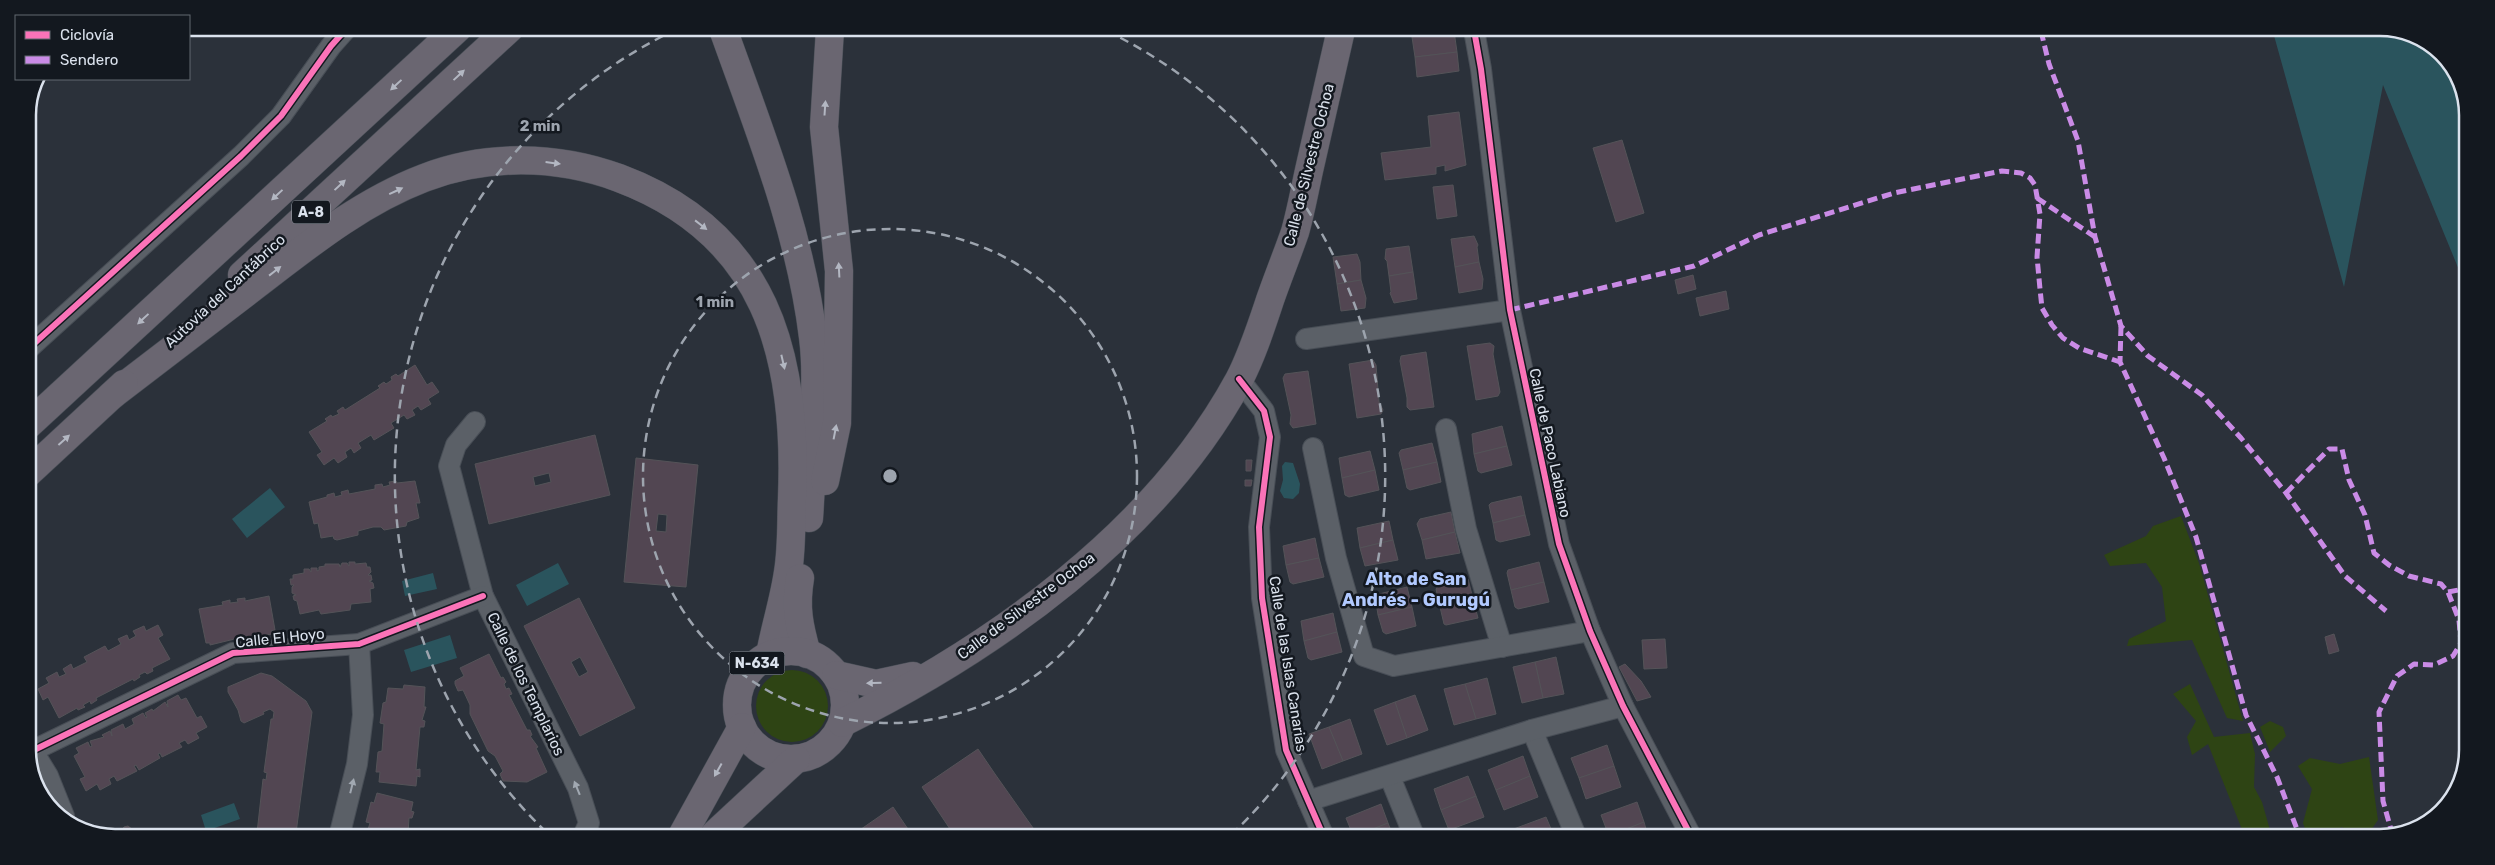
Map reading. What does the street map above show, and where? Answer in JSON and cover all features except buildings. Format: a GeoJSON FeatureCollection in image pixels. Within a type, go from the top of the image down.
{"type":"FeatureCollection","features":[{"type":"Feature","properties":{"kind":"highway","name":"A-8"},"geometry":{"type":"LineString","coordinates":[[36,418],[449,36]]}},
{"type":"Feature","properties":{"kind":"highway","name":"Autovía del Cantábrico"},"geometry":{"type":"LineString","coordinates":[[36,466],[501,36]]}},
{"type":"Feature","properties":{"kind":"highway"},"geometry":{"type":"LineString","coordinates":[[725,36],[786,208],[802,273],[813,337],[815,385],[814,461],[808,530],[797,595],[798,621],[807,654]]}},
{"type":"Feature","properties":{"kind":"highway"},"geometry":{"type":"LineString","coordinates":[[808,530],[825,481],[837,423],[839,271],[824,127],[830,36]]}},
{"type":"Feature","properties":{"kind":"highway","name":"Calle de Silvestre Ochoa"},"geometry":{"type":"LineString","coordinates":[[938,670],[1028,608],[1088,562],[1163,489],[1196,448],[1239,379],[1256,341],[1295,231],[1341,36]]}},
{"type":"Feature","properties":{"kind":"highway"},"geometry":{"type":"LineString","coordinates":[[111,396],[313,241],[369,204],[393,192],[425,178],[450,170],[505,160],[550,162],[599,171],[642,187],[706,229],[738,263],[764,304],[778,339],[786,374],[793,448],[789,570]]}},
{"type":"Feature","properties":{"kind":"highway"},"geometry":{"type":"LineString","coordinates":[[770,656],[789,570],[813,440]]}},
{"type":"Feature","properties":{"kind":"highway","name":"N-634"},"geometry":{"type":"LineString","coordinates":[[782,652],[807,654],[823,662],[836,675],[842,690],[845,706],[842,722],[835,737],[824,748],[811,756],[796,759],[779,758],[764,752],[750,741],[742,727],[737,710],[738,693],[744,677],[755,664],[782,652]]}},
{"type":"Feature","properties":{"kind":"highway","name":"N-634"},"geometry":{"type":"LineString","coordinates":[[836,675],[876,684],[938,670]]}},
{"type":"Feature","properties":{"kind":"highway","name":"N-634"},"geometry":{"type":"LineString","coordinates":[[842,722],[897,695],[938,670]]}},
{"type":"Feature","properties":{"kind":"highway"},"geometry":{"type":"LineString","coordinates":[[686,829],[742,727]]}},
{"type":"Feature","properties":{"kind":"highway","name":"N-634"},"geometry":{"type":"LineString","coordinates":[[720,829],[796,759]]}},
{"type":"Feature","properties":{"kind":"street"},"geometry":{"type":"LineString","coordinates":[[36,342],[240,156],[281,116],[340,36]]}},
{"type":"Feature","properties":{"kind":"street","name":"Calle de Paco Labiano"},"geometry":{"type":"LineString","coordinates":[[1475,36],[1481,68],[1510,310],[1559,544],[1590,631],[1623,706],[1687,829]]}},
{"type":"Feature","properties":{"kind":"street"},"geometry":{"type":"LineString","coordinates":[[1306,339],[1510,310]]}},
{"type":"Feature","properties":{"kind":"street","name":"Calle de las Islas Canarias"},"geometry":{"type":"LineString","coordinates":[[1239,379],[1264,411],[1270,438],[1259,527],[1262,598],[1286,750],[1320,829]]}},
{"type":"Feature","properties":{"kind":"street","name":"Calle de los Templarios"},"geometry":{"type":"LineString","coordinates":[[475,422],[456,445],[449,466],[483,596],[578,788],[589,822],[586,829]]}},
{"type":"Feature","properties":{"kind":"street"},"geometry":{"type":"LineString","coordinates":[[1446,429],[1466,529],[1502,647]]}},
{"type":"Feature","properties":{"kind":"street"},"geometry":{"type":"LineString","coordinates":[[1314,448],[1336,558],[1364,656],[1394,666],[1590,631]]}},
{"type":"Feature","properties":{"kind":"street","name":"Calle El Hoyo"},"geometry":{"type":"LineString","coordinates":[[36,744],[233,653],[358,644],[483,596]]}},
{"type":"Feature","properties":{"kind":"street"},"geometry":{"type":"LineString","coordinates":[[341,829],[357,764],[363,715],[358,644]]}},
{"type":"Feature","properties":{"kind":"street"},"geometry":{"type":"LineString","coordinates":[[1308,801],[1390,777],[1532,730],[1623,706]]}},
{"type":"Feature","properties":{"kind":"street"},"geometry":{"type":"LineString","coordinates":[[1532,730],[1573,829]]}},
{"type":"Feature","properties":{"kind":"street"},"geometry":{"type":"LineString","coordinates":[[36,757],[48,776],[60,807]]}},
{"type":"Feature","properties":{"kind":"street"},"geometry":{"type":"LineString","coordinates":[[1390,777],[1411,829]]}},
{"type":"Feature","properties":{"kind":"green space"},"geometry":{"type":"Polygon","coordinates":[[[2181,516],[2199,563],[2243,721],[2227,718],[2192,640],[2127,646],[2129,639],[2166,621],[2162,587],[2146,563],[2110,566],[2104,555],[2146,536],[2153,526],[2181,516]]]}},
{"type":"Feature","properties":{"kind":"green space"},"geometry":{"type":"Polygon","coordinates":[[[799,670],[818,680],[826,692],[828,706],[826,720],[818,732],[806,740],[785,742],[766,732],[758,720],[756,699],[766,680],[778,672],[799,670]]]}},
{"type":"Feature","properties":{"kind":"green space"},"geometry":{"type":"Polygon","coordinates":[[[2190,684],[2214,737],[2250,733],[2255,754],[2254,787],[2262,802],[2270,829],[2242,829],[2208,744],[2192,755],[2187,737],[2196,721],[2173,694],[2190,684]]]}},
{"type":"Feature","properties":{"kind":"green space"},"geometry":{"type":"Polygon","coordinates":[[[2270,721],[2283,727],[2286,736],[2270,752],[2260,727],[2270,721]]]}},
{"type":"Feature","properties":{"kind":"green space"},"geometry":{"type":"Polygon","coordinates":[[[2369,757],[2378,820],[2372,829],[2346,829],[2341,827],[2340,829],[2305,829],[2303,823],[2312,789],[2298,766],[2310,758],[2340,764],[2369,757]]]}},
{"type":"Feature","properties":{"kind":"water"},"geometry":{"type":"Polygon","coordinates":[[[2274,36],[2380,36],[2405,40],[2415,44],[2436,59],[2453,85],[2459,110],[2459,270],[2383,85],[2344,287],[2274,36]]]}},
{"type":"Feature","properties":{"kind":"water"},"geometry":{"type":"Polygon","coordinates":[[[1285,462],[1293,463],[1300,484],[1299,493],[1293,499],[1284,498],[1280,491],[1283,480],[1282,466],[1285,462]]]}},
{"type":"Feature","properties":{"kind":"water"},"geometry":{"type":"Polygon","coordinates":[[[270,488],[285,507],[247,538],[232,519],[270,488]]]}},
{"type":"Feature","properties":{"kind":"water"},"geometry":{"type":"Polygon","coordinates":[[[558,563],[569,584],[527,606],[516,585],[558,563]]]}},
{"type":"Feature","properties":{"kind":"water"},"geometry":{"type":"Polygon","coordinates":[[[433,573],[437,589],[405,596],[402,581],[433,573]]]}},
{"type":"Feature","properties":{"kind":"water"},"geometry":{"type":"Polygon","coordinates":[[[450,635],[457,658],[411,672],[404,650],[450,635]]]}},
{"type":"Feature","properties":{"kind":"water"},"geometry":{"type":"Polygon","coordinates":[[[234,803],[240,819],[212,829],[205,829],[201,815],[234,803]]]}},
{"type":"Feature","properties":{"kind":"marked path"},"geometry":{"type":"LineString","coordinates":[[2042,36],[2049,64],[2078,141],[2095,237],[2121,326],[2148,356],[2202,395],[2241,438],[2286,493],[2345,576],[2386,611]]}},
{"type":"Feature","properties":{"kind":"marked path"},"geometry":{"type":"LineString","coordinates":[[1510,310],[1694,266],[1759,235],[1894,193],[2002,171],[2021,173],[2030,178],[2035,185],[2040,214],[2037,257],[2042,308],[2052,325],[2063,338],[2079,348],[2120,362]]}},
{"type":"Feature","properties":{"kind":"marked path"},"geometry":{"type":"LineString","coordinates":[[2037,198],[2095,237]]}},
{"type":"Feature","properties":{"kind":"marked path"},"geometry":{"type":"LineString","coordinates":[[2121,326],[2120,362],[2164,458],[2196,537],[2246,715],[2277,777],[2297,829]]}},
{"type":"Feature","properties":{"kind":"marked path"},"geometry":{"type":"LineString","coordinates":[[2286,493],[2329,449],[2342,449],[2349,480],[2365,515],[2374,553],[2389,565],[2409,576],[2441,584],[2448,592],[2459,620]]}},
{"type":"Feature","properties":{"kind":"marked path"},"geometry":{"type":"LineString","coordinates":[[2448,592],[2459,590]]}},
{"type":"Feature","properties":{"kind":"marked path"},"geometry":{"type":"LineString","coordinates":[[2390,828],[2383,801],[2379,712],[2397,676],[2414,664],[2434,665],[2453,656],[2459,646]]}},
{"type":"Feature","properties":{"kind":"cycle path"},"geometry":{"type":"LineString","coordinates":[[36,342],[241,156],[281,116],[340,36]]}},
{"type":"Feature","properties":{"kind":"cycle path"},"geometry":{"type":"LineString","coordinates":[[1475,36],[1481,69],[1510,310],[1559,544],[1590,631],[1623,706],[1687,829]]}},
{"type":"Feature","properties":{"kind":"cycle path"},"geometry":{"type":"LineString","coordinates":[[1239,379],[1264,411],[1270,437],[1259,527],[1262,598],[1286,750],[1320,829]]}},
{"type":"Feature","properties":{"kind":"cycle path"},"geometry":{"type":"LineString","coordinates":[[36,749],[233,653],[359,644],[483,596]]}},
{"type":"Feature","properties":{"kind":"district","name":"Alto de San Andrés - Gurugú"},"geometry":{"type":"Point","coordinates":[1416,589]}}]}
